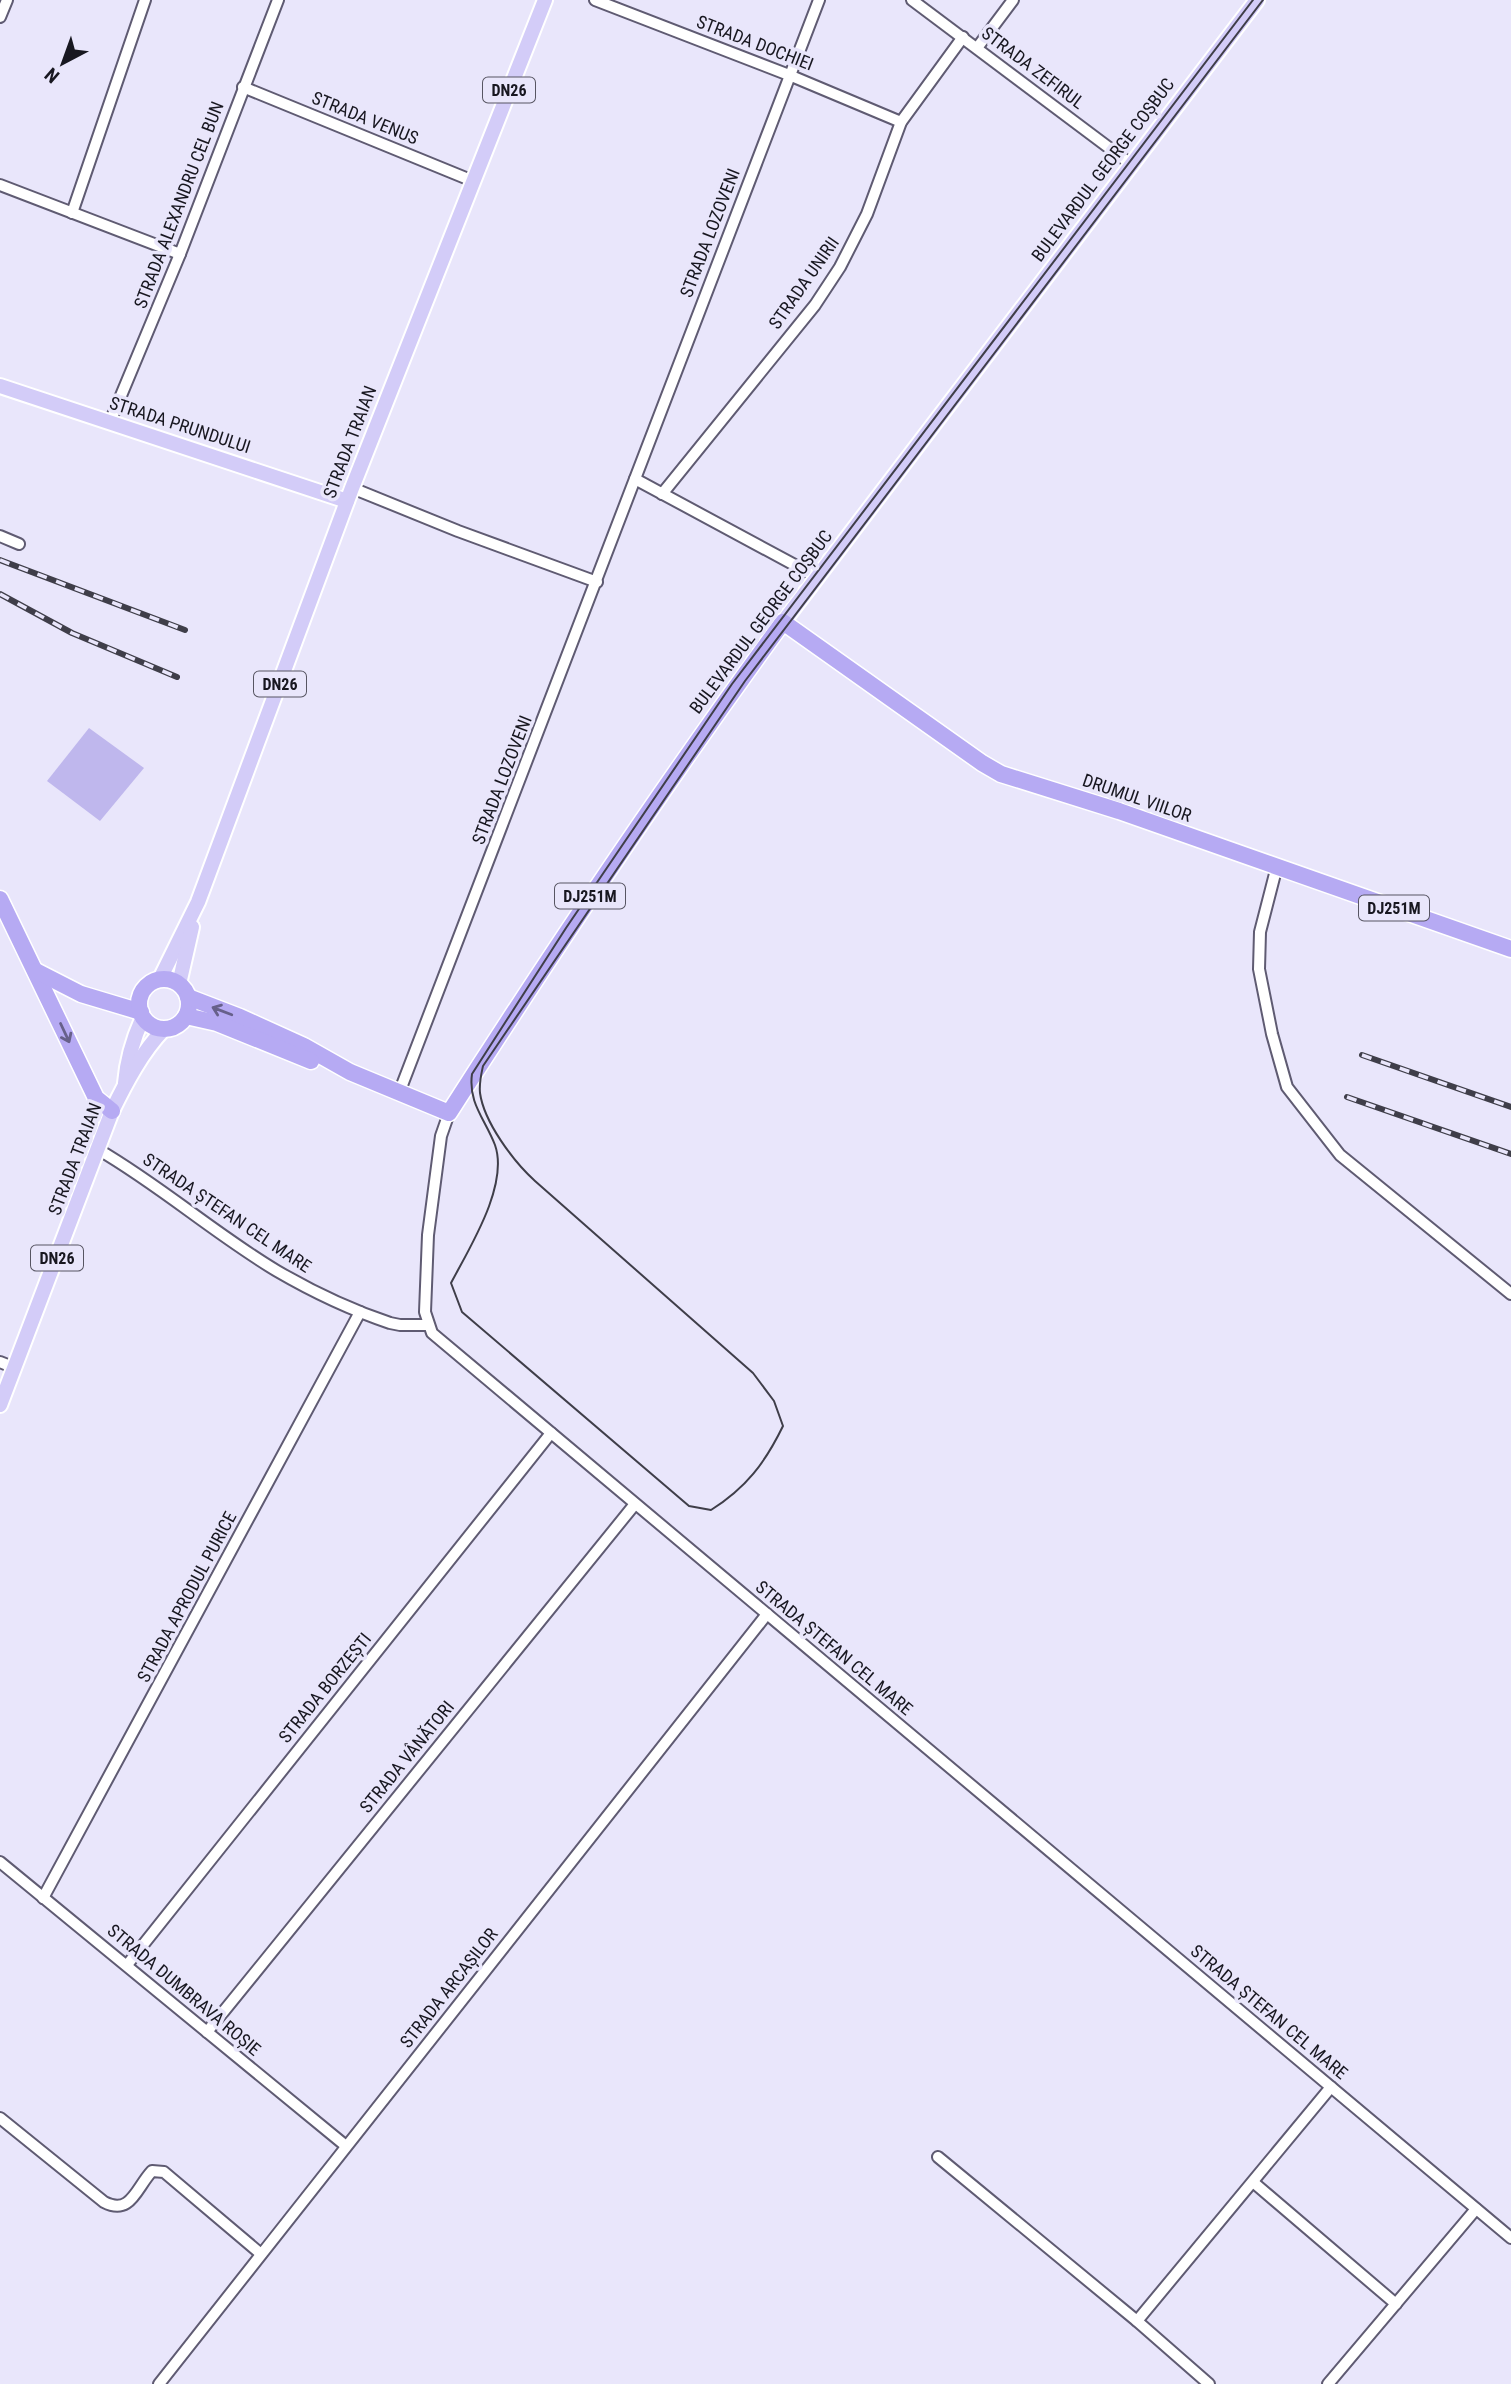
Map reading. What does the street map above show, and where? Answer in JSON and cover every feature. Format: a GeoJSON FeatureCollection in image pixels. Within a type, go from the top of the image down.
{"type":"FeatureCollection","features":[{"type":"Feature","properties":{"kind":"highway","name":"DRUMUL VIILOR"},"geometry":{"type":"LineString","coordinates":[[783,622],[982,764],[1001,774],[1119,811],[1511,949]]}},
{"type":"Feature","properties":{"kind":"highway","name":"BULEVARDUL GEORGE COȘBUC"},"geometry":{"type":"LineString","coordinates":[[449,1112],[569,927],[737,683],[783,622]]}},
{"type":"Feature","properties":{"kind":"highway"},"geometry":{"type":"LineString","coordinates":[[2,906],[96,1098],[112,1111]]}},
{"type":"Feature","properties":{"kind":"highway"},"geometry":{"type":"LineString","coordinates":[[36,971],[65,988],[142,1015],[156,1027],[164,1029]]}},
{"type":"Feature","properties":{"kind":"highway"},"geometry":{"type":"LineString","coordinates":[[160,979],[303,1046],[350,1072],[449,1112]]}},
{"type":"Feature","properties":{"kind":"highway","name":"DN26"},"geometry":{"type":"LineString","coordinates":[[142,1015],[139,1003],[141,993],[148,984],[160,979]]}},
{"type":"Feature","properties":{"kind":"highway","name":"DN26"},"geometry":{"type":"LineString","coordinates":[[164,1029],[177,1025],[186,1016],[183,991]]}},
{"type":"Feature","properties":{"kind":"highway"},"geometry":{"type":"LineString","coordinates":[[114,1003],[141,993]]}},
{"type":"Feature","properties":{"kind":"highway"},"geometry":{"type":"LineString","coordinates":[[186,1016],[216,1023],[307,1059],[350,1072]]}},
{"type":"Feature","properties":{"kind":"main road","name":"STRADA TRAIAN"},"geometry":{"type":"LineString","coordinates":[[160,979],[198,902],[350,495],[545,0]]}},
{"type":"Feature","properties":{"kind":"main road","name":"BULEVARDUL GEORGE COȘBUC"},"geometry":{"type":"LineString","coordinates":[[783,622],[1257,0]]}},
{"type":"Feature","properties":{"kind":"main road","name":"STRADA PRUNDULUI"},"geometry":{"type":"LineString","coordinates":[[0,386],[350,495]]}},
{"type":"Feature","properties":{"kind":"main road","name":"STRADA TRAIAN"},"geometry":{"type":"LineString","coordinates":[[183,991],[198,902]]}},
{"type":"Feature","properties":{"kind":"main road","name":"STRADA TRAIAN"},"geometry":{"type":"LineString","coordinates":[[125,1083],[130,1050],[142,1015]]}},
{"type":"Feature","properties":{"kind":"main road","name":"STRADA TRAIAN"},"geometry":{"type":"LineString","coordinates":[[0,1405],[112,1111],[125,1083],[152,1042],[164,1029]]}},
{"type":"Feature","properties":{"kind":"street"},"geometry":{"type":"LineString","coordinates":[[0,17],[7,0]]}},
{"type":"Feature","properties":{"kind":"street"},"geometry":{"type":"LineString","coordinates":[[72,212],[145,0]]}},
{"type":"Feature","properties":{"kind":"street","name":"STRADA ALEXANDRU CEL BUN"},"geometry":{"type":"LineString","coordinates":[[110,422],[180,254],[278,0]]}},
{"type":"Feature","properties":{"kind":"street","name":"STRADA DOCHIEI"},"geometry":{"type":"LineString","coordinates":[[595,0],[789,75],[901,122]]}},
{"type":"Feature","properties":{"kind":"street","name":"STRADA LOZOVENI"},"geometry":{"type":"LineString","coordinates":[[399,1093],[819,0]]}},
{"type":"Feature","properties":{"kind":"street","name":"STRADA ZEFIRUL"},"geometry":{"type":"LineString","coordinates":[[912,0],[1132,165]]}},
{"type":"Feature","properties":{"kind":"street"},"geometry":{"type":"LineString","coordinates":[[976,48],[1013,0]]}},
{"type":"Feature","properties":{"kind":"street","name":"STRADA UNIRII"},"geometry":{"type":"LineString","coordinates":[[662,494],[815,305],[841,267],[867,214],[901,122],[963,37]]}},
{"type":"Feature","properties":{"kind":"street","name":"STRADA VENUS"},"geometry":{"type":"LineString","coordinates":[[243,87],[473,181]]}},
{"type":"Feature","properties":{"kind":"street"},"geometry":{"type":"LineString","coordinates":[[0,185],[180,254]]}},
{"type":"Feature","properties":{"kind":"street"},"geometry":{"type":"LineString","coordinates":[[635,479],[817,577]]}},
{"type":"Feature","properties":{"kind":"street","name":"STRADA PRUNDULUI"},"geometry":{"type":"LineString","coordinates":[[350,495],[597,582]]}},
{"type":"Feature","properties":{"kind":"street"},"geometry":{"type":"LineString","coordinates":[[0,536],[19,544]]}},
{"type":"Feature","properties":{"kind":"street"},"geometry":{"type":"LineString","coordinates":[[1277,866],[1260,932],[1259,969],[1272,1034],[1287,1087],[1340,1155],[1511,1294]]}},
{"type":"Feature","properties":{"kind":"street","name":"BULEVARDUL GEORGE COȘBUC"},"geometry":{"type":"LineString","coordinates":[[428,1325],[424,1294],[428,1235],[441,1136],[449,1112]]}},
{"type":"Feature","properties":{"kind":"street","name":"STRADA ȘTEFAN CEL MARE"},"geometry":{"type":"LineString","coordinates":[[99,1150],[275,1270],[300,1284],[360,1312],[400,1325],[428,1325],[443,1343],[1511,2238]]}},
{"type":"Feature","properties":{"kind":"street","name":"STRADA APRODUL PURICE"},"geometry":{"type":"LineString","coordinates":[[43,1898],[360,1312]]}},
{"type":"Feature","properties":{"kind":"street"},"geometry":{"type":"LineString","coordinates":[[0,1362],[15,1368]]}},
{"type":"Feature","properties":{"kind":"street","name":"STRADA BORZEȘTI"},"geometry":{"type":"LineString","coordinates":[[127,1965],[551,1433]]}},
{"type":"Feature","properties":{"kind":"street","name":"STRADA VÂNĂTORI"},"geometry":{"type":"LineString","coordinates":[[207,2032],[635,1504]]}},
{"type":"Feature","properties":{"kind":"street","name":"STRADA ARCAȘILOR"},"geometry":{"type":"LineString","coordinates":[[159,2384],[767,1614]]}},
{"type":"Feature","properties":{"kind":"street","name":"STRADA DUMBRAVA ROȘIE"},"geometry":{"type":"LineString","coordinates":[[0,1862],[346,2146]]}},
{"type":"Feature","properties":{"kind":"street"},"geometry":{"type":"LineString","coordinates":[[1137,2321],[1331,2087]]}},
{"type":"Feature","properties":{"kind":"street"},"geometry":{"type":"LineString","coordinates":[[0,2118],[112,2207],[124,2206],[130,2201],[152,2171],[164,2172],[261,2254]]}},
{"type":"Feature","properties":{"kind":"street"},"geometry":{"type":"LineString","coordinates":[[939,2157],[1209,2384]]}},
{"type":"Feature","properties":{"kind":"street"},"geometry":{"type":"LineString","coordinates":[[1252,2182],[1396,2304]]}},
{"type":"Feature","properties":{"kind":"street"},"geometry":{"type":"LineString","coordinates":[[1328,2384],[1476,2209]]}},
{"type":"Feature","properties":{"kind":"shaded area"},"geometry":{"type":"Polygon","coordinates":[[[89,728],[144,768],[100,821],[47,781],[89,728]]]}},
{"type":"Feature","properties":{"kind":"tram line"},"geometry":{"type":"LineString","coordinates":[[1253,0],[732,684],[566,928],[472,1074],[472,1094],[495,1145],[498,1161],[497,1178],[485,1216],[451,1283],[462,1312],[689,1506],[711,1510],[753,1474],[783,1426],[774,1401],[753,1373],[518,1163],[487,1116],[480,1093],[483,1066],[745,681],[1263,0]]}},
{"type":"Feature","properties":{"kind":"railway"},"geometry":{"type":"LineString","coordinates":[[0,560],[185,630]]}},
{"type":"Feature","properties":{"kind":"railway"},"geometry":{"type":"LineString","coordinates":[[0,594],[72,633],[177,677]]}},
{"type":"Feature","properties":{"kind":"railway"},"geometry":{"type":"LineString","coordinates":[[1362,1055],[1511,1107]]}},
{"type":"Feature","properties":{"kind":"railway"},"geometry":{"type":"LineString","coordinates":[[1347,1097],[1511,1154]]}}]}
